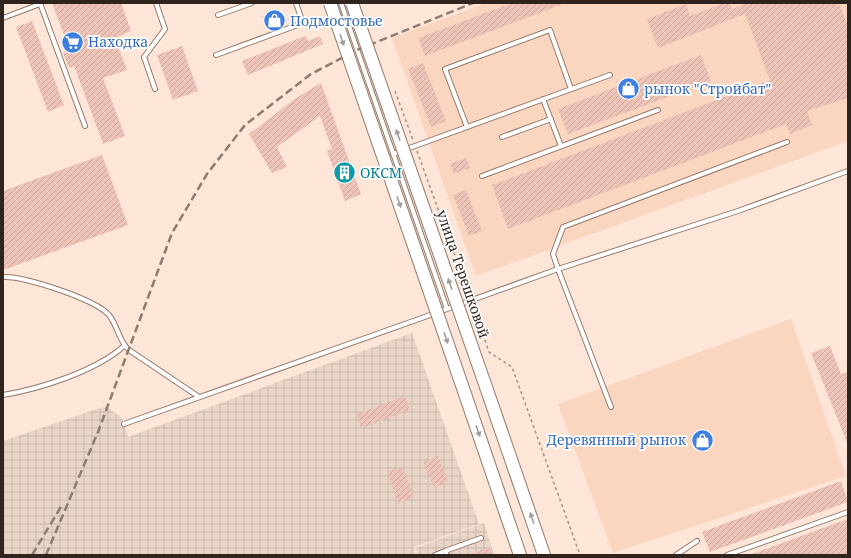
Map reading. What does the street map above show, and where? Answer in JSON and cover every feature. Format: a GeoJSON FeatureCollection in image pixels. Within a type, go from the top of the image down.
{"type":"FeatureCollection","features":[{"type":"Feature","properties":{"kind":"main road"},"geometry":{"type":"LineString","coordinates":[[330,3],[520,555]]}},
{"type":"Feature","properties":{"kind":"main road","name":"улица Терешковой"},"geometry":{"type":"LineString","coordinates":[[352,3],[544,555]]}},
{"type":"Feature","properties":{"kind":"lane"},"geometry":{"type":"LineString","coordinates":[[3,18],[40,3],[85,126]]}},
{"type":"Feature","properties":{"kind":"lane"},"geometry":{"type":"LineString","coordinates":[[155,89],[144,58],[166,29],[156,3]]}},
{"type":"Feature","properties":{"kind":"lane"},"geometry":{"type":"LineString","coordinates":[[218,15],[252,3]]}},
{"type":"Feature","properties":{"kind":"lane"},"geometry":{"type":"LineString","coordinates":[[216,55],[303,23],[296,3]]}},
{"type":"Feature","properties":{"kind":"lane"},"geometry":{"type":"LineString","coordinates":[[341,3],[392,154],[447,309]]}},
{"type":"Feature","properties":{"kind":"lane"},"geometry":{"type":"LineString","coordinates":[[467,127],[445,70],[550,30],[571,89]]}},
{"type":"Feature","properties":{"kind":"lane"},"geometry":{"type":"LineString","coordinates":[[392,154],[610,75]]}},
{"type":"Feature","properties":{"kind":"lane"},"geometry":{"type":"LineString","coordinates":[[544,99],[561,146]]}},
{"type":"Feature","properties":{"kind":"lane"},"geometry":{"type":"LineString","coordinates":[[482,176],[658,110]]}},
{"type":"Feature","properties":{"kind":"lane"},"geometry":{"type":"LineString","coordinates":[[502,137],[551,119]]}},
{"type":"Feature","properties":{"kind":"lane"},"geometry":{"type":"LineString","coordinates":[[611,407],[553,254],[563,227],[787,142]]}},
{"type":"Feature","properties":{"kind":"lane"},"geometry":{"type":"LineString","coordinates":[[124,424],[558,269],[738,211],[848,171]]}},
{"type":"Feature","properties":{"kind":"lane"},"geometry":{"type":"LineString","coordinates":[[3,278],[11,277],[45,285],[90,302],[109,315],[124,346],[199,396]]}},
{"type":"Feature","properties":{"kind":"lane"},"geometry":{"type":"LineString","coordinates":[[3,395],[43,386],[84,370],[116,353],[124,346]]}},
{"type":"Feature","properties":{"kind":"lane"},"geometry":{"type":"LineString","coordinates":[[727,555],[848,512]]}},
{"type":"Feature","properties":{"kind":"lane"},"geometry":{"type":"LineString","coordinates":[[435,555],[446,553],[481,538]]}},
{"type":"Feature","properties":{"kind":"lane"},"geometry":{"type":"LineString","coordinates":[[676,555],[697,541]]}},
{"type":"Feature","properties":{"kind":"path"},"geometry":{"type":"LineString","coordinates":[[471,300],[489,352],[512,367],[580,555]]}},
{"type":"Feature","properties":{"kind":"shaded area","name":"рынок \"Стройбат\""},"geometry":{"type":"Polygon","coordinates":[[[486,3],[848,3],[848,141],[476,276],[392,38],[486,3]]]}},
{"type":"Feature","properties":{"kind":"shaded area","name":"Деревянный рынок"},"geometry":{"type":"Polygon","coordinates":[[[791,319],[846,476],[613,553],[558,404],[791,319]]]}},
{"type":"Feature","properties":{"kind":"shaded area"},"geometry":{"type":"Polygon","coordinates":[[[412,333],[479,524],[414,547],[416,555],[3,555],[3,441],[106,406],[122,418],[128,437],[412,333]]]}},
{"type":"Feature","properties":{"kind":"shaded area"},"geometry":{"type":"Polygon","coordinates":[[[484,523],[494,555],[417,555],[415,548],[484,523]]]}},
{"type":"Feature","properties":{"kind":"building"},"geometry":{"type":"Polygon","coordinates":[[[52,3],[121,3],[131,31],[115,38],[127,70],[103,78],[125,136],[103,144],[74,66],[69,68],[63,53],[70,51],[52,3]]]}},
{"type":"Feature","properties":{"kind":"building"},"geometry":{"type":"Polygon","coordinates":[[[512,3],[563,4],[425,56],[418,38],[512,3]]]}},
{"type":"Feature","properties":{"kind":"building"},"geometry":{"type":"Polygon","coordinates":[[[724,3],[730,3],[732,9],[748,3],[839,3],[848,26],[848,98],[807,111],[812,125],[790,134],[786,124],[508,229],[492,185],[770,80],[745,14],[658,48],[647,19],[686,4],[690,16],[724,3]]]}},
{"type":"Feature","properties":{"kind":"building"},"geometry":{"type":"Polygon","coordinates":[[[277,10],[282,22],[268,28],[263,16],[277,10]]]}},
{"type":"Feature","properties":{"kind":"building"},"geometry":{"type":"Polygon","coordinates":[[[32,21],[64,105],[48,112],[16,27],[32,21]]]}},
{"type":"Feature","properties":{"kind":"building"},"geometry":{"type":"Polygon","coordinates":[[[305,36],[308,41],[320,36],[323,44],[248,75],[242,61],[305,36]]]}},
{"type":"Feature","properties":{"kind":"building"},"geometry":{"type":"Polygon","coordinates":[[[182,46],[198,91],[173,100],[157,55],[182,46]]]}},
{"type":"Feature","properties":{"kind":"building"},"geometry":{"type":"Polygon","coordinates":[[[701,55],[711,81],[568,134],[558,109],[701,55]]]}},
{"type":"Feature","properties":{"kind":"building"},"geometry":{"type":"Polygon","coordinates":[[[423,63],[446,121],[431,127],[408,69],[423,63]]]}},
{"type":"Feature","properties":{"kind":"building"},"geometry":{"type":"Polygon","coordinates":[[[321,83],[361,194],[345,201],[327,151],[332,149],[320,116],[277,147],[287,167],[272,173],[249,134],[296,98],[321,83]]]}},
{"type":"Feature","properties":{"kind":"building"},"geometry":{"type":"Polygon","coordinates":[[[102,155],[128,225],[3,270],[3,191],[102,155]]]}},
{"type":"Feature","properties":{"kind":"building"},"geometry":{"type":"Polygon","coordinates":[[[466,158],[470,168],[454,174],[450,164],[466,158]]]}},
{"type":"Feature","properties":{"kind":"building"},"geometry":{"type":"Polygon","coordinates":[[[466,190],[482,231],[469,236],[453,195],[466,190]]]}},
{"type":"Feature","properties":{"kind":"building"},"geometry":{"type":"Polygon","coordinates":[[[830,346],[841,374],[848,372],[848,445],[811,353],[830,346]]]}},
{"type":"Feature","properties":{"kind":"building"},"geometry":{"type":"Polygon","coordinates":[[[405,396],[410,410],[361,428],[357,414],[405,396]]]}},
{"type":"Feature","properties":{"kind":"building"},"geometry":{"type":"Polygon","coordinates":[[[438,456],[448,481],[434,488],[423,462],[438,456]]]}},
{"type":"Feature","properties":{"kind":"building"},"geometry":{"type":"Polygon","coordinates":[[[402,466],[414,497],[398,503],[387,472],[402,466]]]}},
{"type":"Feature","properties":{"kind":"building"},"geometry":{"type":"Polygon","coordinates":[[[841,481],[848,502],[710,552],[702,532],[841,481]]]}},
{"type":"Feature","properties":{"kind":"building"},"geometry":{"type":"Polygon","coordinates":[[[848,519],[848,555],[752,555],[752,554],[848,519]]]}},
{"type":"Feature","properties":{"kind":"building"},"geometry":{"type":"Polygon","coordinates":[[[489,547],[492,555],[471,555],[471,554],[489,547]]]}},
{"type":"Feature","properties":{"kind":"railway"},"geometry":{"type":"LineString","coordinates":[[46,555],[98,432],[172,233],[207,174],[245,125],[311,74],[357,50],[473,3]]}},
{"type":"Feature","properties":{"kind":"railway"},"geometry":{"type":"LineString","coordinates":[[32,555],[62,505]]}},
{"type":"Feature","properties":{"kind":"place","name":"Подмостовье"},"geometry":{"type":"Point","coordinates":[274,21]}},
{"type":"Feature","properties":{"kind":"place","name":"Находка"},"geometry":{"type":"Point","coordinates":[73,42]}},
{"type":"Feature","properties":{"kind":"place","name":"рынок \"Стройбат\""},"geometry":{"type":"Point","coordinates":[629,89]}},
{"type":"Feature","properties":{"kind":"place","name":"ОКСМ"},"geometry":{"type":"Point","coordinates":[344,173]}},
{"type":"Feature","properties":{"kind":"place","name":"Деревянный рынок"},"geometry":{"type":"Point","coordinates":[702,440]}}]}
